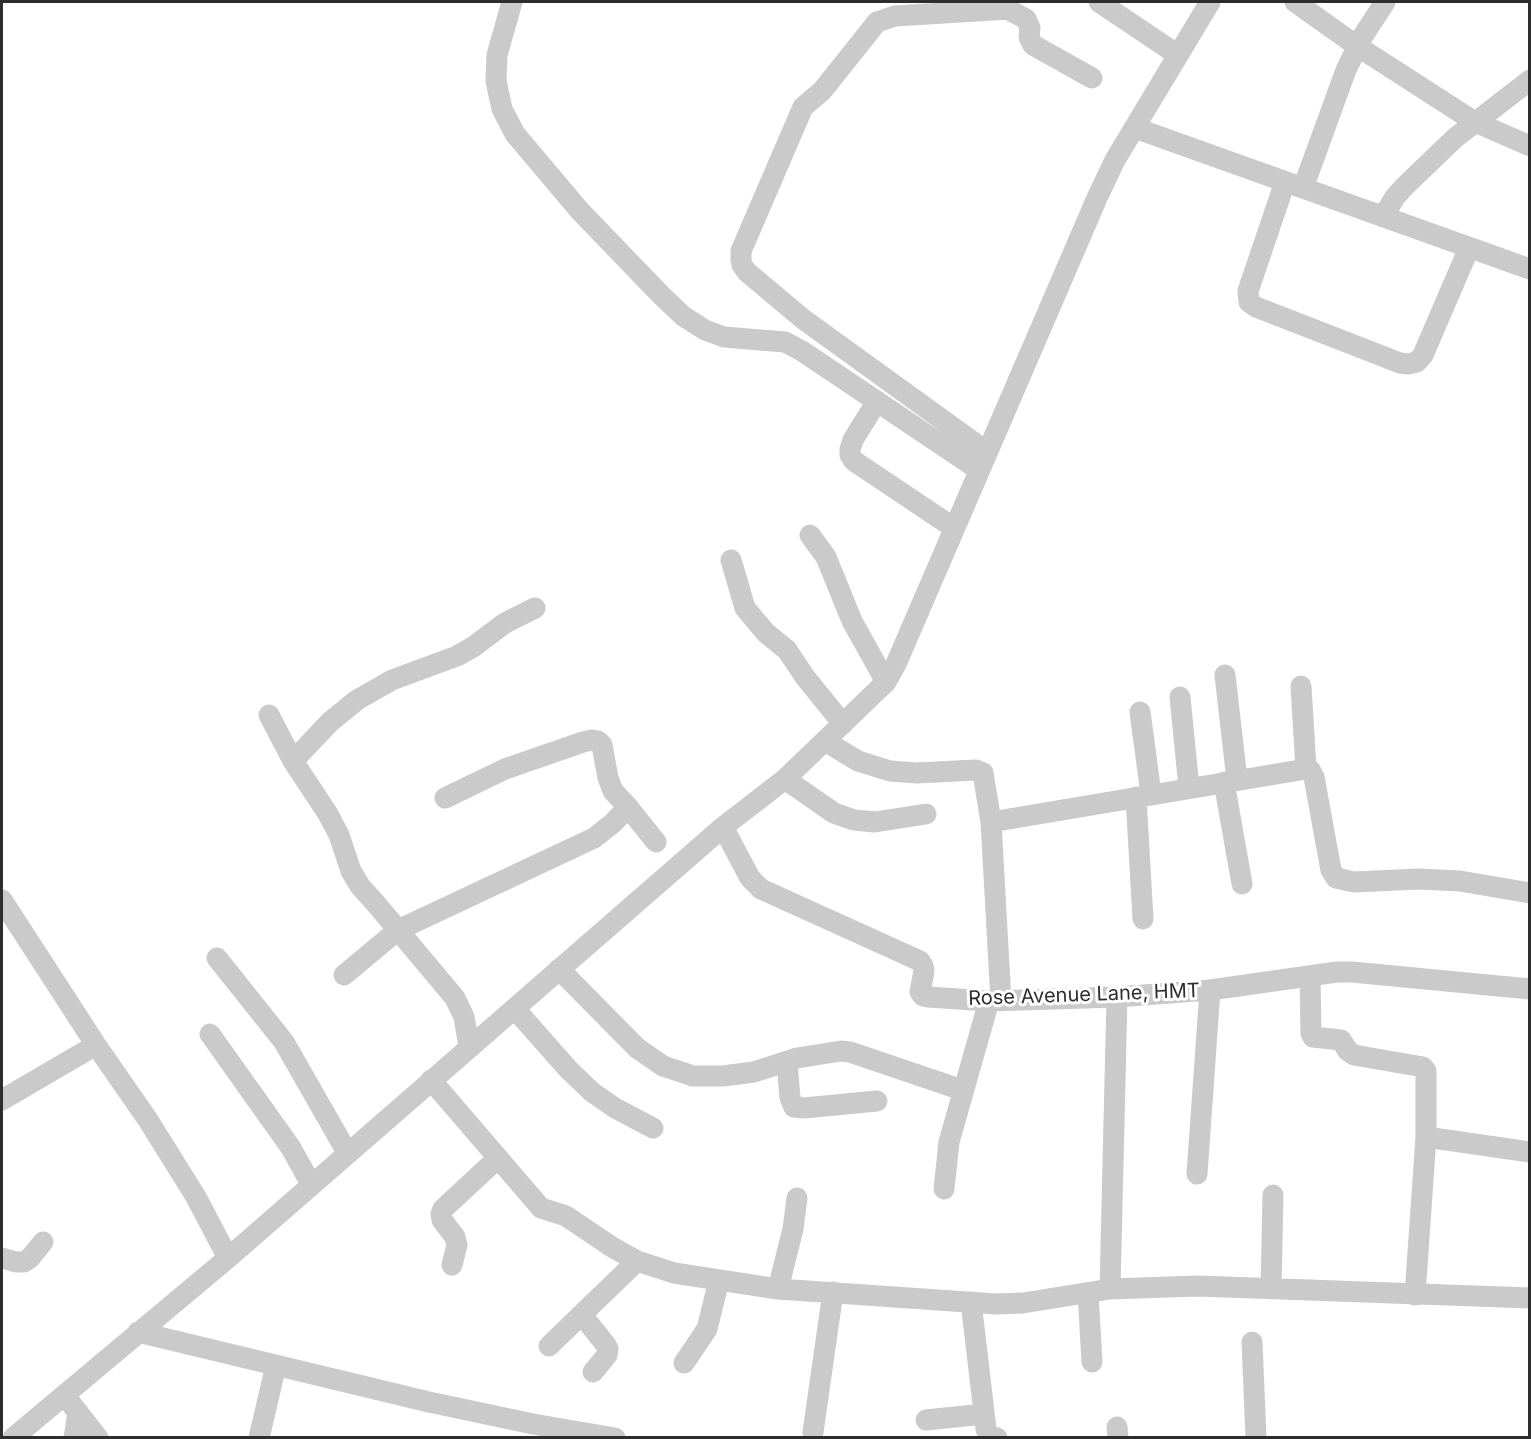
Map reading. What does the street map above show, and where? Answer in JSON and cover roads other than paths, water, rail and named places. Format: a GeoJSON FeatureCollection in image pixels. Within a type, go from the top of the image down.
{"type":"FeatureCollection","features":[{"type":"Feature","properties":{"kind":"street"},"geometry":{"type":"LineString","coordinates":[[512,2],[497,55],[496,81],[502,109],[515,134],[580,211],[675,309],[705,330],[724,337],[785,342],[877,401],[983,461]]}},
{"type":"Feature","properties":{"kind":"street"},"geometry":{"type":"LineString","coordinates":[[888,2],[878,22],[822,91],[803,107],[741,251],[742,265],[747,272],[804,319],[983,461]]}},
{"type":"Feature","properties":{"kind":"street"},"geometry":{"type":"LineString","coordinates":[[1099,2],[1179,55]]}},
{"type":"Feature","properties":{"kind":"street"},"geometry":{"type":"LineString","coordinates":[[13,1437],[71,1404],[138,1332],[228,1258],[723,827],[784,779],[886,682],[896,664],[1115,160],[1209,2]]}},
{"type":"Feature","properties":{"kind":"street"},"geometry":{"type":"LineString","coordinates":[[1295,2],[1357,46],[1475,122],[1530,146]]}},
{"type":"Feature","properties":{"kind":"street"},"geometry":{"type":"LineString","coordinates":[[1385,2],[1357,46],[1346,70],[1248,291],[1249,302],[1256,307],[1400,363],[1417,362],[1423,355],[1469,248]]}},
{"type":"Feature","properties":{"kind":"street"},"geometry":{"type":"LineString","coordinates":[[878,22],[895,16],[1001,5],[1022,15],[1029,23],[1029,37],[1033,45],[1092,78]]}},
{"type":"Feature","properties":{"kind":"street"},"geometry":{"type":"LineString","coordinates":[[1383,217],[1405,186],[1455,138],[1530,80]]}},
{"type":"Feature","properties":{"kind":"street"},"geometry":{"type":"LineString","coordinates":[[1135,128],[1530,269]]}},
{"type":"Feature","properties":{"kind":"street"},"geometry":{"type":"LineString","coordinates":[[877,401],[853,440],[850,455],[854,461],[954,528]]}},
{"type":"Feature","properties":{"kind":"street"},"geometry":{"type":"LineString","coordinates":[[810,535],[826,557],[852,621],[886,682]]}},
{"type":"Feature","properties":{"kind":"street"},"geometry":{"type":"LineString","coordinates":[[731,560],[745,608],[766,633],[788,650],[805,676],[843,724]]}},
{"type":"Feature","properties":{"kind":"street"},"geometry":{"type":"LineString","coordinates":[[293,761],[330,722],[357,700],[392,680],[457,656],[505,623],[535,608]]}},
{"type":"Feature","properties":{"kind":"street"},"geometry":{"type":"LineString","coordinates":[[1226,675],[1230,781],[1242,884]]}},
{"type":"Feature","properties":{"kind":"street"},"geometry":{"type":"LineString","coordinates":[[1301,686],[1306,769]]}},
{"type":"Feature","properties":{"kind":"street"},"geometry":{"type":"LineString","coordinates":[[1180,697],[1189,788]]}},
{"type":"Feature","properties":{"kind":"street"},"geometry":{"type":"LineString","coordinates":[[1140,712],[1144,796],[1143,919]]}},
{"type":"Feature","properties":{"kind":"street"},"geometry":{"type":"LineString","coordinates":[[269,715],[293,761],[334,824],[351,871],[360,886],[454,998],[464,1017],[469,1047]]}},
{"type":"Feature","properties":{"kind":"street"},"geometry":{"type":"LineString","coordinates":[[445,798],[505,769],[592,740],[598,741],[602,745],[608,778],[613,791],[656,842]]}},
{"type":"Feature","properties":{"kind":"street"},"geometry":{"type":"LineString","coordinates":[[825,741],[858,761],[890,771],[917,773],[980,771],[985,778],[991,822],[995,1001],[962,1090],[949,1142],[944,1189]]}},
{"type":"Feature","properties":{"kind":"street"},"geometry":{"type":"LineString","coordinates":[[991,822],[1306,769],[1310,770],[1314,777],[1331,870],[1336,878],[1354,882],[1419,879],[1460,881],[1502,886],[1530,893]]}},
{"type":"Feature","properties":{"kind":"street"},"geometry":{"type":"LineString","coordinates":[[784,779],[834,813],[854,820],[874,822],[926,814]]}},
{"type":"Feature","properties":{"kind":"street"},"geometry":{"type":"LineString","coordinates":[[344,975],[398,930],[594,838],[613,824],[628,807]]}},
{"type":"Feature","properties":{"kind":"street","name":"Rose Avenue Lane, HMT"},"geometry":{"type":"LineString","coordinates":[[723,827],[750,879],[761,889],[920,961],[924,971],[920,987],[923,996],[995,1001],[1116,997],[1210,990],[1337,972],[1368,972],[1530,989]]}},
{"type":"Feature","properties":{"kind":"street"},"geometry":{"type":"LineString","coordinates":[[2,900],[96,1045],[148,1120],[196,1197],[228,1258]]}},
{"type":"Feature","properties":{"kind":"street"},"geometry":{"type":"LineString","coordinates":[[217,958],[284,1042],[348,1154]]}},
{"type":"Feature","properties":{"kind":"street"},"geometry":{"type":"LineString","coordinates":[[559,969],[637,1048],[663,1066],[693,1076],[723,1076],[754,1072],[829,1051],[850,1052],[962,1090]]}},
{"type":"Feature","properties":{"kind":"street"},"geometry":{"type":"LineString","coordinates":[[1310,977],[1311,1033],[1313,1036],[1341,1040],[1348,1051],[1354,1055],[1425,1069],[1426,1137],[1415,1295]]}},
{"type":"Feature","properties":{"kind":"street"},"geometry":{"type":"LineString","coordinates":[[1197,1174],[1210,990]]}},
{"type":"Feature","properties":{"kind":"street"},"geometry":{"type":"LineString","coordinates":[[1110,1289],[1116,997]]}},
{"type":"Feature","properties":{"kind":"street"},"geometry":{"type":"LineString","coordinates":[[515,1009],[567,1070],[592,1092],[615,1108],[653,1128]]}},
{"type":"Feature","properties":{"kind":"street"},"geometry":{"type":"LineString","coordinates":[[210,1034],[291,1148],[311,1184]]}},
{"type":"Feature","properties":{"kind":"street"},"geometry":{"type":"LineString","coordinates":[[2,1100],[96,1045]]}},
{"type":"Feature","properties":{"kind":"street"},"geometry":{"type":"LineString","coordinates":[[787,1062],[790,1098],[794,1107],[877,1101]]}},
{"type":"Feature","properties":{"kind":"street"},"geometry":{"type":"LineString","coordinates":[[431,1080],[541,1208],[566,1216],[637,1261],[674,1273],[778,1289],[971,1302],[1023,1303],[1110,1289],[1198,1286],[1530,1298]]}},
{"type":"Feature","properties":{"kind":"street"},"geometry":{"type":"LineString","coordinates":[[1426,1137],[1530,1152]]}},
{"type":"Feature","properties":{"kind":"street"},"geometry":{"type":"LineString","coordinates":[[452,1265],[457,1245],[455,1237],[442,1220],[442,1209],[498,1158]]}},
{"type":"Feature","properties":{"kind":"street"},"geometry":{"type":"LineString","coordinates":[[1271,1289],[1273,1195]]}},
{"type":"Feature","properties":{"kind":"street"},"geometry":{"type":"LineString","coordinates":[[778,1289],[793,1229],[797,1198]]}},
{"type":"Feature","properties":{"kind":"street"},"geometry":{"type":"LineString","coordinates":[[2,1258],[24,1262],[43,1242]]}},
{"type":"Feature","properties":{"kind":"street"},"geometry":{"type":"LineString","coordinates":[[549,1346],[637,1261]]}},
{"type":"Feature","properties":{"kind":"street"},"geometry":{"type":"LineString","coordinates":[[684,1363],[707,1329],[719,1280]]}},
{"type":"Feature","properties":{"kind":"street"},"geometry":{"type":"LineString","coordinates":[[813,1432],[833,1292]]}},
{"type":"Feature","properties":{"kind":"street"},"geometry":{"type":"LineString","coordinates":[[1088,1293],[1092,1362]]}},
{"type":"Feature","properties":{"kind":"street"},"geometry":{"type":"LineString","coordinates":[[971,1302],[987,1433],[989,1436],[997,1437]]}},
{"type":"Feature","properties":{"kind":"street"},"geometry":{"type":"LineString","coordinates":[[582,1315],[608,1349],[607,1355],[594,1372]]}},
{"type":"Feature","properties":{"kind":"street"},"geometry":{"type":"LineString","coordinates":[[138,1332],[429,1402],[533,1424],[615,1437]]}},
{"type":"Feature","properties":{"kind":"street"},"geometry":{"type":"LineString","coordinates":[[1252,1342],[1256,1437]]}},
{"type":"Feature","properties":{"kind":"street"},"geometry":{"type":"LineString","coordinates":[[259,1437],[276,1365]]}},
{"type":"Feature","properties":{"kind":"street"},"geometry":{"type":"LineString","coordinates":[[71,1404],[74,1437]]}},
{"type":"Feature","properties":{"kind":"street"},"geometry":{"type":"LineString","coordinates":[[71,1404],[98,1437]]}},
{"type":"Feature","properties":{"kind":"street"},"geometry":{"type":"LineString","coordinates":[[926,1420],[984,1414]]}}]}
